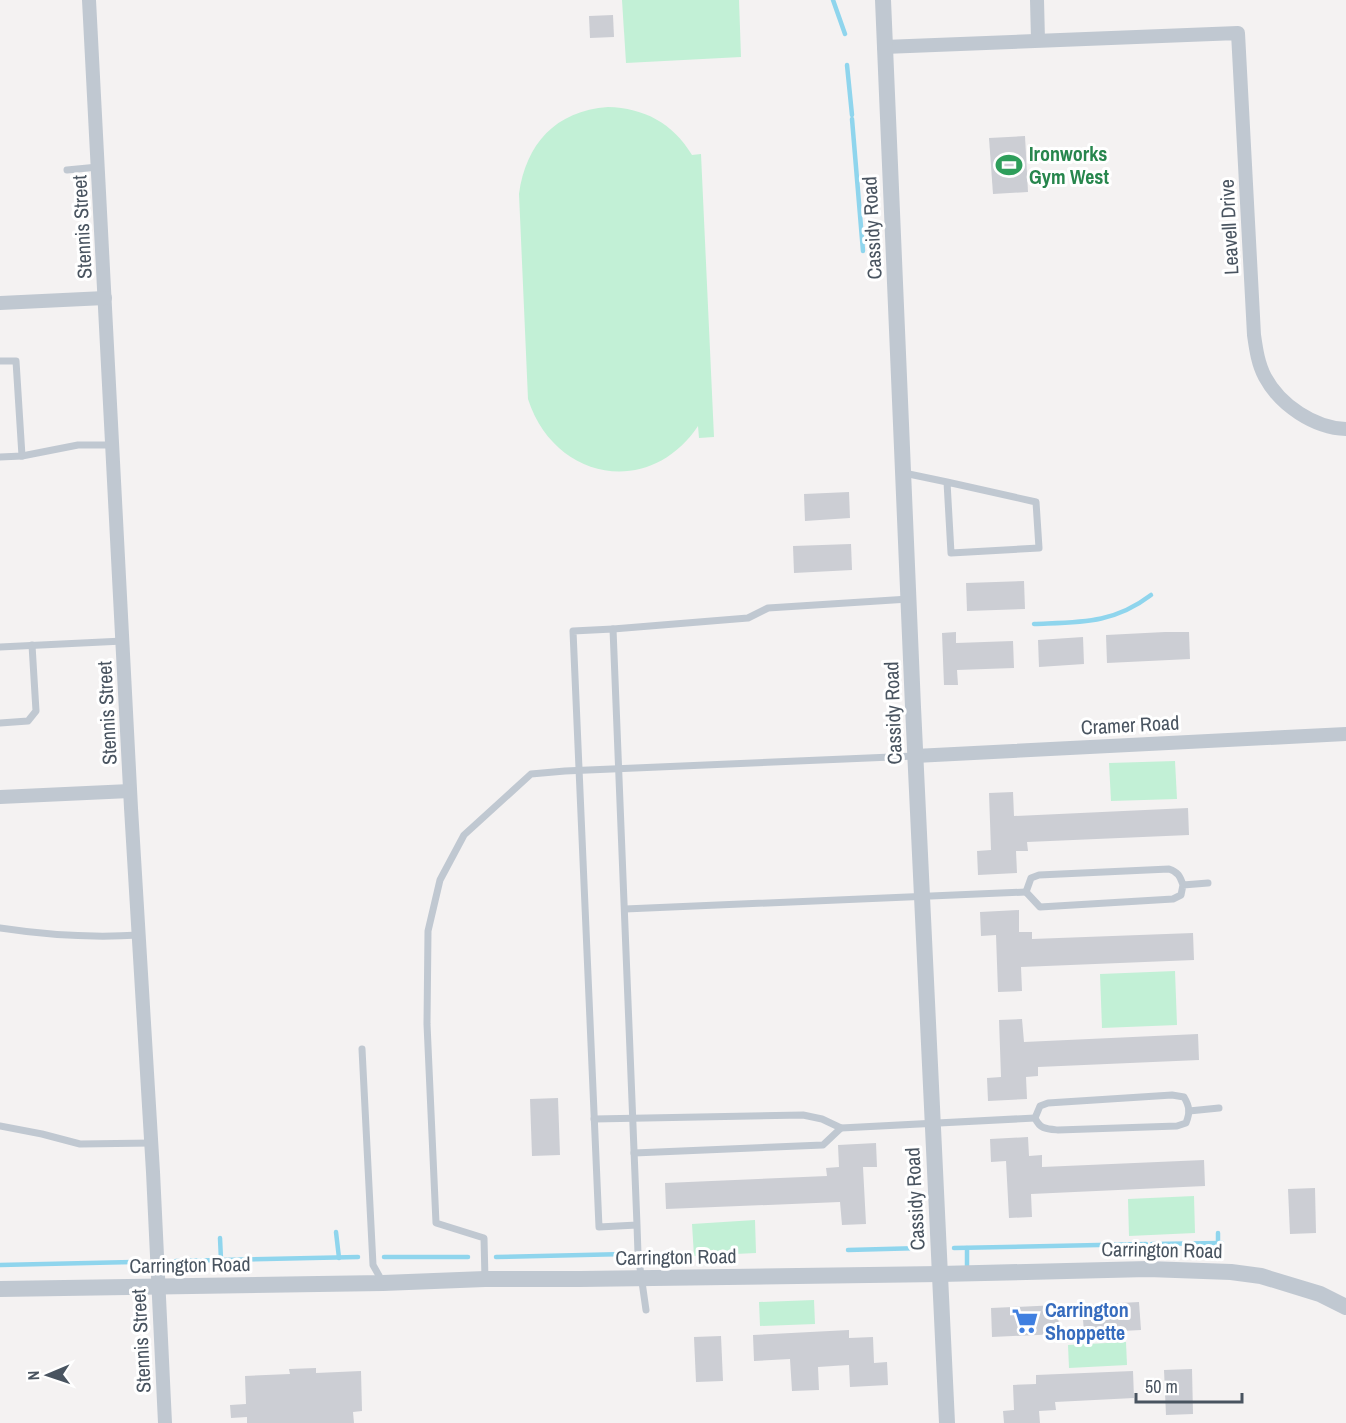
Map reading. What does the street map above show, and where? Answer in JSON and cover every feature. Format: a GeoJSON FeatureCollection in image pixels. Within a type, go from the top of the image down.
{"type":"FeatureCollection","features":[{"type":"Feature","properties":{"kind":"street","name":"Stennis Street"},"geometry":{"type":"LineString","coordinates":[[89,0],[130,791],[152,1143],[165,1423]]}},
{"type":"Feature","properties":{"kind":"street"},"geometry":{"type":"LineString","coordinates":[[884,47],[1038,40],[1037,0]]}},
{"type":"Feature","properties":{"kind":"street","name":"Cassidy Road"},"geometry":{"type":"LineString","coordinates":[[882,1],[947,1423]]}},
{"type":"Feature","properties":{"kind":"street","name":"Leavell Drive"},"geometry":{"type":"LineString","coordinates":[[1038,40],[1238,33],[1254,335],[1257,355],[1265,376],[1292,408],[1310,419],[1336,429],[1346,429]]}},
{"type":"Feature","properties":{"kind":"street"},"geometry":{"type":"LineString","coordinates":[[0,303],[105,298]]}},
{"type":"Feature","properties":{"kind":"street","name":"Cramer Road"},"geometry":{"type":"LineString","coordinates":[[915,756],[1346,734]]}},
{"type":"Feature","properties":{"kind":"street"},"geometry":{"type":"LineString","coordinates":[[0,797],[130,791]]}},
{"type":"Feature","properties":{"kind":"street","name":"Carrington Road"},"geometry":{"type":"LineString","coordinates":[[0,1289],[1148,1269],[1232,1272],[1261,1276],[1320,1294],[1346,1307]]}},
{"type":"Feature","properties":{"kind":"lane"},"geometry":{"type":"LineString","coordinates":[[67,170],[98,167]]}},
{"type":"Feature","properties":{"kind":"lane"},"geometry":{"type":"LineString","coordinates":[[0,362],[16,361],[22,456]]}},
{"type":"Feature","properties":{"kind":"lane"},"geometry":{"type":"LineString","coordinates":[[0,457],[22,456],[78,445],[112,445]]}},
{"type":"Feature","properties":{"kind":"lane"},"geometry":{"type":"LineString","coordinates":[[904,473],[947,482],[1036,502],[1039,548],[951,553],[947,482]]}},
{"type":"Feature","properties":{"kind":"lane"},"geometry":{"type":"LineString","coordinates":[[637,1226],[599,1227],[573,631],[748,618],[768,608],[909,599]]}},
{"type":"Feature","properties":{"kind":"lane"},"geometry":{"type":"LineString","coordinates":[[613,629],[638,1254],[646,1310]]}},
{"type":"Feature","properties":{"kind":"lane"},"geometry":{"type":"LineString","coordinates":[[0,647],[123,641]]}},
{"type":"Feature","properties":{"kind":"lane"},"geometry":{"type":"LineString","coordinates":[[0,723],[28,721],[36,711],[32,645]]}},
{"type":"Feature","properties":{"kind":"lane"},"geometry":{"type":"LineString","coordinates":[[485,1279],[484,1238],[436,1223],[427,1024],[428,932],[440,880],[464,835],[531,774],[915,756]]}},
{"type":"Feature","properties":{"kind":"lane"},"geometry":{"type":"LineString","coordinates":[[625,909],[1026,892],[1040,907],[1173,899],[1181,895],[1183,885],[1180,876],[1169,869],[1133,870],[1039,875],[1031,878],[1026,892]]}},
{"type":"Feature","properties":{"kind":"lane"},"geometry":{"type":"LineString","coordinates":[[1183,885],[1208,883]]}},
{"type":"Feature","properties":{"kind":"lane"},"geometry":{"type":"LineString","coordinates":[[0,928],[41,934],[105,937],[139,935]]}},
{"type":"Feature","properties":{"kind":"lane"},"geometry":{"type":"LineString","coordinates":[[362,1049],[373,1265],[383,1283]]}},
{"type":"Feature","properties":{"kind":"lane"},"geometry":{"type":"LineString","coordinates":[[1172,1095],[1184,1098],[1189,1111],[1186,1123],[1177,1126],[1058,1130],[1044,1129],[1038,1125],[1035,1118],[1040,1106],[1048,1103],[1172,1095]]}},
{"type":"Feature","properties":{"kind":"lane"},"geometry":{"type":"LineString","coordinates":[[1189,1111],[1219,1108]]}},
{"type":"Feature","properties":{"kind":"lane"},"geometry":{"type":"LineString","coordinates":[[594,1119],[803,1115],[822,1119],[841,1128],[1035,1118]]}},
{"type":"Feature","properties":{"kind":"lane"},"geometry":{"type":"LineString","coordinates":[[0,1126],[80,1144],[152,1143]]}},
{"type":"Feature","properties":{"kind":"lane"},"geometry":{"type":"LineString","coordinates":[[634,1153],[824,1145],[841,1128]]}},
{"type":"Feature","properties":{"kind":"green space"},"geometry":{"type":"Polygon","coordinates":[[[622,0],[739,0],[741,57],[626,63],[622,0]]]}},
{"type":"Feature","properties":{"kind":"green space"},"geometry":{"type":"Polygon","coordinates":[[[608,107],[634,110],[656,119],[676,134],[692,155],[701,154],[714,437],[699,438],[698,426],[678,449],[654,464],[630,471],[604,470],[580,462],[559,448],[541,426],[528,399],[519,194],[523,176],[536,146],[558,123],[573,115],[608,107]]]}},
{"type":"Feature","properties":{"kind":"green space"},"geometry":{"type":"Polygon","coordinates":[[[1175,761],[1177,799],[1111,801],[1109,763],[1175,761]]]}},
{"type":"Feature","properties":{"kind":"green space"},"geometry":{"type":"Polygon","coordinates":[[[1175,971],[1177,1025],[1102,1028],[1100,974],[1175,971]]]}},
{"type":"Feature","properties":{"kind":"green space"},"geometry":{"type":"Polygon","coordinates":[[[1194,1196],[1195,1233],[1129,1236],[1128,1199],[1194,1196]]]}},
{"type":"Feature","properties":{"kind":"green space"},"geometry":{"type":"Polygon","coordinates":[[[755,1220],[756,1253],[694,1256],[692,1224],[755,1220]]]}},
{"type":"Feature","properties":{"kind":"green space"},"geometry":{"type":"Polygon","coordinates":[[[814,1300],[815,1324],[760,1326],[759,1302],[814,1300]]]}},
{"type":"Feature","properties":{"kind":"green space"},"geometry":{"type":"Polygon","coordinates":[[[1126,1342],[1127,1365],[1069,1368],[1068,1345],[1126,1342]]]}},
{"type":"Feature","properties":{"kind":"building"},"geometry":{"type":"Polygon","coordinates":[[[613,15],[614,37],[590,38],[589,16],[613,15]]]}},
{"type":"Feature","properties":{"kind":"building","name":"Ironworks Gym West"},"geometry":{"type":"Polygon","coordinates":[[[1025,136],[1028,192],[993,194],[989,138],[1025,136]]]}},
{"type":"Feature","properties":{"kind":"building"},"geometry":{"type":"Polygon","coordinates":[[[849,492],[850,518],[805,521],[804,494],[849,492]]]}},
{"type":"Feature","properties":{"kind":"building"},"geometry":{"type":"Polygon","coordinates":[[[851,544],[852,570],[794,573],[793,546],[851,544]]]}},
{"type":"Feature","properties":{"kind":"building"},"geometry":{"type":"Polygon","coordinates":[[[1024,581],[1025,609],[967,611],[966,583],[1024,581]]]}},
{"type":"Feature","properties":{"kind":"building"},"geometry":{"type":"Polygon","coordinates":[[[956,632],[956,643],[1013,641],[1014,668],[957,670],[958,685],[944,685],[942,633],[956,632]]]}},
{"type":"Feature","properties":{"kind":"building"},"geometry":{"type":"Polygon","coordinates":[[[1189,632],[1190,659],[1107,663],[1106,635],[1189,632]]]}},
{"type":"Feature","properties":{"kind":"building"},"geometry":{"type":"Polygon","coordinates":[[[1083,637],[1084,664],[1039,667],[1038,640],[1083,637]]]}},
{"type":"Feature","properties":{"kind":"building"},"geometry":{"type":"Polygon","coordinates":[[[1013,792],[1014,816],[1188,808],[1189,835],[1027,842],[1028,851],[1016,851],[1017,873],[978,875],[977,851],[991,850],[989,793],[1013,792]]]}},
{"type":"Feature","properties":{"kind":"building"},"geometry":{"type":"Polygon","coordinates":[[[1019,910],[1019,932],[1032,932],[1032,939],[1193,933],[1194,960],[1021,967],[1022,991],[998,992],[996,935],[981,936],[980,912],[1019,910]]]}},
{"type":"Feature","properties":{"kind":"building"},"geometry":{"type":"Polygon","coordinates":[[[1022,1019],[1024,1042],[1198,1034],[1199,1060],[1038,1067],[1038,1076],[1026,1077],[1027,1099],[988,1101],[987,1078],[1001,1077],[999,1020],[1022,1019]]]}},
{"type":"Feature","properties":{"kind":"building"},"geometry":{"type":"Polygon","coordinates":[[[558,1098],[560,1155],[532,1156],[530,1099],[558,1098]]]}},
{"type":"Feature","properties":{"kind":"building"},"geometry":{"type":"Polygon","coordinates":[[[1028,1137],[1029,1156],[1042,1155],[1042,1167],[1204,1160],[1205,1186],[1031,1194],[1032,1217],[1009,1218],[1006,1161],[991,1162],[990,1139],[1028,1137]]]}},
{"type":"Feature","properties":{"kind":"building"},"geometry":{"type":"Polygon","coordinates":[[[876,1143],[877,1167],[863,1167],[866,1224],[842,1225],[840,1202],[666,1209],[665,1183],[827,1176],[826,1168],[839,1167],[838,1145],[876,1143]]]}},
{"type":"Feature","properties":{"kind":"building"},"geometry":{"type":"Polygon","coordinates":[[[1315,1188],[1316,1233],[1290,1234],[1288,1189],[1315,1188]]]}},
{"type":"Feature","properties":{"kind":"building"},"geometry":{"type":"Polygon","coordinates":[[[1139,1302],[1141,1330],[1084,1333],[1082,1305],[1139,1302]]]}},
{"type":"Feature","properties":{"kind":"building","name":"Carrington Shoppette"},"geometry":{"type":"Polygon","coordinates":[[[1058,1305],[1059,1334],[992,1337],[991,1308],[1058,1305]]]}},
{"type":"Feature","properties":{"kind":"building"},"geometry":{"type":"Polygon","coordinates":[[[849,1330],[849,1338],[873,1337],[874,1363],[887,1362],[888,1385],[850,1387],[849,1365],[818,1367],[819,1390],[792,1391],[790,1359],[754,1361],[753,1335],[849,1330]]]}},
{"type":"Feature","properties":{"kind":"building"},"geometry":{"type":"Polygon","coordinates":[[[721,1336],[723,1381],[696,1382],[694,1337],[721,1336]]]}},
{"type":"Feature","properties":{"kind":"building"},"geometry":{"type":"Polygon","coordinates":[[[316,1368],[316,1373],[361,1371],[362,1411],[353,1412],[354,1423],[247,1423],[247,1417],[231,1418],[230,1405],[246,1404],[245,1376],[290,1374],[289,1369],[316,1368]]]}},
{"type":"Feature","properties":{"kind":"building"},"geometry":{"type":"Polygon","coordinates":[[[1192,1369],[1193,1414],[1166,1415],[1164,1370],[1192,1369]]]}},
{"type":"Feature","properties":{"kind":"building"},"geometry":{"type":"Polygon","coordinates":[[[1133,1371],[1134,1398],[1055,1402],[1056,1410],[1039,1411],[1040,1423],[1004,1423],[1003,1411],[1014,1410],[1013,1385],[1036,1384],[1036,1375],[1133,1371]]]}},
{"type":"Feature","properties":{"kind":"waterway"},"geometry":{"type":"LineString","coordinates":[[833,0],[845,34]]}},
{"type":"Feature","properties":{"kind":"waterway"},"geometry":{"type":"LineString","coordinates":[[847,65],[852,115]]}},
{"type":"Feature","properties":{"kind":"waterway"},"geometry":{"type":"LineString","coordinates":[[852,119],[863,251]]}},
{"type":"Feature","properties":{"kind":"waterway"},"geometry":{"type":"LineString","coordinates":[[1034,624],[1096,620],[1123,611],[1151,595]]}},
{"type":"Feature","properties":{"kind":"waterway"},"geometry":{"type":"LineString","coordinates":[[336,1232],[339,1258]]}},
{"type":"Feature","properties":{"kind":"waterway"},"geometry":{"type":"LineString","coordinates":[[1218,1233],[1218,1243]]}},
{"type":"Feature","properties":{"kind":"waterway"},"geometry":{"type":"LineString","coordinates":[[220,1238],[221,1260]]}},
{"type":"Feature","properties":{"kind":"waterway"},"geometry":{"type":"LineString","coordinates":[[1152,1244],[1222,1243]]}},
{"type":"Feature","properties":{"kind":"waterway"},"geometry":{"type":"LineString","coordinates":[[954,1248],[1146,1244]]}},
{"type":"Feature","properties":{"kind":"waterway"},"geometry":{"type":"LineString","coordinates":[[848,1250],[922,1248]]}},
{"type":"Feature","properties":{"kind":"waterway"},"geometry":{"type":"LineString","coordinates":[[967,1248],[967,1271]]}},
{"type":"Feature","properties":{"kind":"waterway"},"geometry":{"type":"LineString","coordinates":[[496,1257],[626,1254]]}},
{"type":"Feature","properties":{"kind":"waterway"},"geometry":{"type":"LineString","coordinates":[[176,1261],[358,1257]]}},
{"type":"Feature","properties":{"kind":"waterway"},"geometry":{"type":"LineString","coordinates":[[384,1257],[468,1257]]}},
{"type":"Feature","properties":{"kind":"waterway"},"geometry":{"type":"LineString","coordinates":[[0,1265],[133,1262]]}},
{"type":"Feature","properties":{"kind":"place","name":"Ironworks Gym West"},"geometry":{"type":"Point","coordinates":[1009,165]}},
{"type":"Feature","properties":{"kind":"place","name":"Carrington Shoppette"},"geometry":{"type":"Point","coordinates":[1025,1321]}}]}
